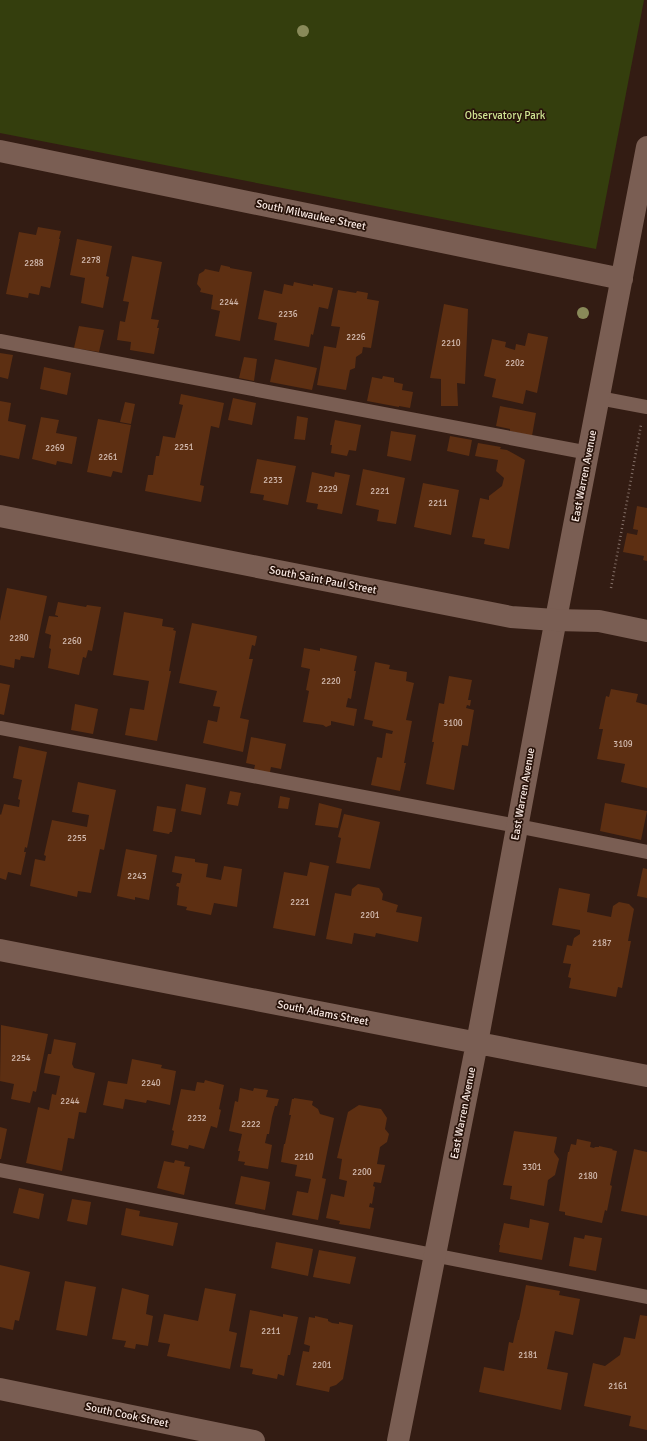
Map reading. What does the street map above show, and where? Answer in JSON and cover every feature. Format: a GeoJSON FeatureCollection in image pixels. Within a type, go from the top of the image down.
{"type":"FeatureCollection","features":[{"type":"Feature","properties":{"kind":"street","name":"East Warren Avenue"},"geometry":{"type":"LineString","coordinates":[[398,1441],[477,1043],[555,620],[622,279],[644,181],[647,147]]}},
{"type":"Feature","properties":{"kind":"street","name":"South Milwaukee Street"},"geometry":{"type":"LineString","coordinates":[[0,151],[622,279]]}},
{"type":"Feature","properties":{"kind":"street","name":"South Saint Paul Street"},"geometry":{"type":"LineString","coordinates":[[0,516],[511,617],[599,621],[647,631]]}},
{"type":"Feature","properties":{"kind":"street","name":"South Adams Street"},"geometry":{"type":"LineString","coordinates":[[0,950],[647,1076]]}},
{"type":"Feature","properties":{"kind":"street","name":"South Cook Street"},"geometry":{"type":"LineString","coordinates":[[0,1389],[254,1441]]}},
{"type":"Feature","properties":{"kind":"lane"},"geometry":{"type":"LineString","coordinates":[[0,342],[589,453]]}},
{"type":"Feature","properties":{"kind":"lane"},"geometry":{"type":"LineString","coordinates":[[599,398],[646,407]]}},
{"type":"Feature","properties":{"kind":"lane"},"geometry":{"type":"LineString","coordinates":[[0,728],[647,852]]}},
{"type":"Feature","properties":{"kind":"lane"},"geometry":{"type":"LineString","coordinates":[[0,1170],[647,1297]]}},
{"type":"Feature","properties":{"kind":"path"},"geometry":{"type":"LineString","coordinates":[[611,588],[646,407]]}},
{"type":"Feature","properties":{"kind":"green space","name":"Observatory Park"},"geometry":{"type":"Polygon","coordinates":[[[0,0],[644,0],[596,249],[0,133],[0,0]]]}},
{"type":"Feature","properties":{"kind":"building"},"geometry":{"type":"Polygon","coordinates":[[[38,227],[61,231],[50,288],[41,286],[39,295],[29,293],[28,298],[6,294],[19,232],[36,235],[38,227]]]}},
{"type":"Feature","properties":{"kind":"building"},"geometry":{"type":"Polygon","coordinates":[[[77,239],[112,246],[106,276],[109,277],[103,308],[81,303],[85,278],[70,275],[77,239]]]}},
{"type":"Feature","properties":{"kind":"building"},"geometry":{"type":"Polygon","coordinates":[[[132,256],[162,262],[151,319],[159,320],[154,354],[130,350],[131,342],[117,340],[120,321],[125,322],[129,302],[123,301],[132,256]]]}},
{"type":"Feature","properties":{"kind":"building"},"geometry":{"type":"Polygon","coordinates":[[[221,265],[252,272],[240,341],[215,336],[220,311],[211,309],[213,295],[200,292],[201,289],[197,284],[199,274],[205,269],[219,272],[221,265]]]}},
{"type":"Feature","properties":{"kind":"building"},"geometry":{"type":"Polygon","coordinates":[[[294,282],[333,288],[328,309],[319,307],[313,335],[311,334],[309,347],[274,340],[277,323],[258,319],[264,290],[282,294],[284,284],[293,286],[294,282]]]}},
{"type":"Feature","properties":{"kind":"building"},"geometry":{"type":"Polygon","coordinates":[[[338,290],[368,293],[367,299],[379,301],[371,348],[363,347],[362,353],[356,357],[355,368],[350,370],[346,390],[317,385],[324,346],[336,348],[340,327],[331,326],[338,290]]]}},
{"type":"Feature","properties":{"kind":"building"},"geometry":{"type":"Polygon","coordinates":[[[444,304],[468,309],[465,384],[457,383],[458,406],[441,406],[441,379],[430,378],[444,304]]]}},
{"type":"Feature","properties":{"kind":"building"},"geometry":{"type":"Polygon","coordinates":[[[79,326],[104,330],[99,352],[74,348],[79,326]]]}},
{"type":"Feature","properties":{"kind":"building"},"geometry":{"type":"Polygon","coordinates":[[[528,333],[548,337],[537,393],[526,390],[523,404],[492,397],[496,379],[484,376],[492,339],[506,342],[505,347],[515,350],[516,344],[525,346],[528,333]]]}},
{"type":"Feature","properties":{"kind":"building"},"geometry":{"type":"Polygon","coordinates":[[[0,353],[13,355],[8,379],[0,377],[0,353]]]}},
{"type":"Feature","properties":{"kind":"building"},"geometry":{"type":"Polygon","coordinates":[[[244,357],[257,359],[254,381],[239,378],[244,357]]]}},
{"type":"Feature","properties":{"kind":"building"},"geometry":{"type":"Polygon","coordinates":[[[275,359],[317,368],[312,390],[270,382],[275,359]]]}},
{"type":"Feature","properties":{"kind":"building"},"geometry":{"type":"Polygon","coordinates":[[[44,367],[71,373],[67,395],[40,389],[44,367]]]}},
{"type":"Feature","properties":{"kind":"building"},"geometry":{"type":"Polygon","coordinates":[[[383,376],[394,378],[394,382],[403,384],[402,390],[413,392],[410,408],[367,401],[372,377],[382,379],[383,376]]]}},
{"type":"Feature","properties":{"kind":"building"},"geometry":{"type":"Polygon","coordinates":[[[181,394],[224,403],[219,428],[211,426],[200,485],[204,486],[201,502],[145,491],[148,475],[153,475],[156,456],[159,456],[163,436],[175,438],[183,405],[179,404],[181,394]]]}},
{"type":"Feature","properties":{"kind":"building"},"geometry":{"type":"Polygon","coordinates":[[[233,398],[256,403],[252,425],[228,420],[233,398]]]}},
{"type":"Feature","properties":{"kind":"building"},"geometry":{"type":"Polygon","coordinates":[[[0,401],[11,403],[8,421],[26,425],[19,459],[0,455],[0,401]]]}},
{"type":"Feature","properties":{"kind":"building"},"geometry":{"type":"Polygon","coordinates":[[[125,402],[135,404],[131,424],[120,422],[125,402]]]}},
{"type":"Feature","properties":{"kind":"building"},"geometry":{"type":"Polygon","coordinates":[[[500,406],[536,413],[532,436],[496,426],[500,406]]]}},
{"type":"Feature","properties":{"kind":"building"},"geometry":{"type":"Polygon","coordinates":[[[297,416],[308,418],[305,440],[294,439],[297,416]]]}},
{"type":"Feature","properties":{"kind":"building"},"geometry":{"type":"Polygon","coordinates":[[[41,417],[59,420],[56,433],[77,437],[72,464],[57,461],[56,465],[32,459],[41,417]]]}},
{"type":"Feature","properties":{"kind":"building"},"geometry":{"type":"Polygon","coordinates":[[[98,419],[131,425],[122,473],[113,471],[111,477],[87,472],[98,419]]]}},
{"type":"Feature","properties":{"kind":"building"},"geometry":{"type":"Polygon","coordinates":[[[335,420],[361,425],[356,451],[349,450],[347,456],[331,453],[332,445],[330,445],[335,420]]]}},
{"type":"Feature","properties":{"kind":"building"},"geometry":{"type":"Polygon","coordinates":[[[391,431],[416,435],[411,461],[387,456],[391,431]]]}},
{"type":"Feature","properties":{"kind":"building"},"geometry":{"type":"Polygon","coordinates":[[[450,436],[472,440],[469,456],[447,451],[450,436]]]}},
{"type":"Feature","properties":{"kind":"building"},"geometry":{"type":"Polygon","coordinates":[[[478,443],[501,447],[500,449],[507,450],[525,460],[509,549],[484,544],[485,539],[472,537],[480,498],[489,500],[489,496],[502,486],[504,478],[496,471],[498,460],[475,456],[478,443]]]}},
{"type":"Feature","properties":{"kind":"building"},"geometry":{"type":"Polygon","coordinates":[[[257,459],[296,466],[288,505],[263,500],[264,495],[250,493],[257,459]]]}},
{"type":"Feature","properties":{"kind":"building"},"geometry":{"type":"Polygon","coordinates":[[[363,469],[405,478],[396,524],[377,521],[379,510],[356,505],[363,469]]]}},
{"type":"Feature","properties":{"kind":"building"},"geometry":{"type":"Polygon","coordinates":[[[312,472],[334,477],[335,472],[350,475],[342,514],[317,509],[318,504],[306,502],[312,472]]]}},
{"type":"Feature","properties":{"kind":"building"},"geometry":{"type":"Polygon","coordinates":[[[423,483],[459,490],[451,535],[414,527],[423,483]]]}},
{"type":"Feature","properties":{"kind":"building"},"geometry":{"type":"Polygon","coordinates":[[[637,506],[647,508],[647,561],[643,560],[644,556],[623,552],[627,533],[637,535],[638,530],[633,529],[637,506]]]}},
{"type":"Feature","properties":{"kind":"building"},"geometry":{"type":"Polygon","coordinates":[[[7,588],[47,596],[34,658],[21,656],[20,660],[15,659],[14,668],[0,665],[0,621],[7,588]]]}},
{"type":"Feature","properties":{"kind":"building"},"geometry":{"type":"Polygon","coordinates":[[[58,602],[86,607],[87,605],[101,607],[92,651],[88,650],[86,658],[83,657],[79,675],[48,668],[51,649],[49,648],[51,635],[45,633],[49,616],[58,617],[55,615],[58,602]]]}},
{"type":"Feature","properties":{"kind":"building"},"geometry":{"type":"Polygon","coordinates":[[[124,612],[163,619],[162,626],[174,628],[173,630],[176,631],[169,671],[171,671],[157,741],[125,735],[130,708],[144,710],[149,681],[113,675],[124,612]]]}},
{"type":"Feature","properties":{"kind":"building"},"geometry":{"type":"Polygon","coordinates":[[[192,623],[257,636],[255,646],[252,645],[249,659],[253,659],[240,718],[249,720],[243,752],[203,743],[208,720],[217,722],[220,707],[213,706],[217,691],[179,683],[192,623]]]}},
{"type":"Feature","properties":{"kind":"building"},"geometry":{"type":"Polygon","coordinates":[[[304,648],[320,651],[320,648],[357,656],[351,699],[348,698],[346,707],[357,709],[354,726],[331,721],[331,725],[326,727],[323,725],[303,722],[309,691],[306,690],[310,669],[301,667],[304,648]]]}},
{"type":"Feature","properties":{"kind":"building"},"geometry":{"type":"Polygon","coordinates":[[[375,662],[390,665],[389,669],[407,672],[406,681],[414,683],[406,720],[412,721],[400,791],[371,785],[377,757],[382,758],[386,733],[392,734],[393,731],[372,726],[373,721],[364,719],[375,662]]]}},
{"type":"Feature","properties":{"kind":"building"},"geometry":{"type":"Polygon","coordinates":[[[449,676],[472,680],[468,700],[471,700],[470,706],[467,705],[466,708],[474,710],[468,746],[462,745],[454,790],[426,784],[434,742],[432,742],[439,703],[444,704],[449,676]]]}},
{"type":"Feature","properties":{"kind":"building"},"geometry":{"type":"Polygon","coordinates":[[[0,683],[10,685],[4,715],[0,714],[0,683]]]}},
{"type":"Feature","properties":{"kind":"building"},"geometry":{"type":"Polygon","coordinates":[[[611,689],[638,694],[636,702],[647,705],[647,788],[621,782],[625,764],[597,759],[603,729],[599,729],[606,696],[609,697],[611,689]]]}},
{"type":"Feature","properties":{"kind":"building"},"geometry":{"type":"Polygon","coordinates":[[[75,704],[98,709],[93,734],[71,730],[75,704]]]}},
{"type":"Feature","properties":{"kind":"building"},"geometry":{"type":"Polygon","coordinates":[[[251,737],[286,744],[281,769],[271,767],[269,777],[253,774],[255,765],[246,763],[251,737]]]}},
{"type":"Feature","properties":{"kind":"building"},"geometry":{"type":"Polygon","coordinates":[[[19,746],[47,752],[27,848],[25,847],[24,852],[26,852],[21,875],[8,872],[6,880],[0,878],[0,814],[1,815],[4,804],[19,807],[20,800],[18,799],[22,780],[13,778],[19,746]]]}},
{"type":"Feature","properties":{"kind":"building"},"geometry":{"type":"Polygon","coordinates":[[[78,782],[116,790],[104,850],[100,849],[91,893],[78,891],[77,897],[30,886],[35,859],[45,861],[46,856],[44,855],[52,820],[87,827],[89,815],[72,812],[78,782]]]}},
{"type":"Feature","properties":{"kind":"building"},"geometry":{"type":"Polygon","coordinates":[[[186,784],[206,788],[201,815],[181,811],[186,784]]]}},
{"type":"Feature","properties":{"kind":"building"},"geometry":{"type":"Polygon","coordinates":[[[230,791],[241,793],[238,806],[227,804],[230,791]]]}},
{"type":"Feature","properties":{"kind":"building"},"geometry":{"type":"Polygon","coordinates":[[[280,796],[290,798],[288,809],[278,808],[280,796]]]}},
{"type":"Feature","properties":{"kind":"building"},"geometry":{"type":"Polygon","coordinates":[[[319,803],[342,809],[338,828],[315,825],[319,803]]]}},
{"type":"Feature","properties":{"kind":"building"},"geometry":{"type":"Polygon","coordinates":[[[605,803],[647,811],[641,840],[600,831],[605,803]]]}},
{"type":"Feature","properties":{"kind":"building"},"geometry":{"type":"Polygon","coordinates":[[[157,806],[176,809],[172,832],[169,834],[153,831],[157,806]]]}},
{"type":"Feature","properties":{"kind":"building"},"geometry":{"type":"Polygon","coordinates":[[[344,814],[380,822],[370,869],[336,863],[341,838],[338,837],[344,814]]]}},
{"type":"Feature","properties":{"kind":"building"},"geometry":{"type":"Polygon","coordinates":[[[126,849],[157,855],[149,900],[135,897],[135,900],[117,896],[126,849]]]}},
{"type":"Feature","properties":{"kind":"building"},"geometry":{"type":"Polygon","coordinates":[[[175,856],[195,859],[195,862],[208,864],[206,877],[221,880],[224,866],[242,869],[237,907],[214,903],[211,915],[186,910],[187,907],[177,905],[179,887],[176,886],[177,883],[180,883],[182,874],[172,872],[175,856]]]}},
{"type":"Feature","properties":{"kind":"building"},"geometry":{"type":"Polygon","coordinates":[[[310,862],[329,866],[315,936],[273,928],[284,872],[307,876],[310,862]]]}},
{"type":"Feature","properties":{"kind":"building"},"geometry":{"type":"Polygon","coordinates":[[[643,868],[647,869],[647,898],[637,896],[643,868]]]}},
{"type":"Feature","properties":{"kind":"building"},"geometry":{"type":"Polygon","coordinates":[[[358,884],[379,888],[383,894],[382,900],[398,905],[396,912],[422,917],[418,942],[376,933],[375,937],[354,933],[352,944],[326,939],[335,893],[351,896],[352,889],[358,884]]]}},
{"type":"Feature","properties":{"kind":"building"},"geometry":{"type":"Polygon","coordinates":[[[559,888],[590,894],[587,912],[611,917],[613,906],[619,902],[629,904],[634,909],[628,941],[631,941],[622,988],[618,987],[616,997],[569,988],[571,978],[568,977],[571,964],[563,963],[567,945],[572,946],[574,938],[580,934],[580,930],[552,925],[559,888]]]}},
{"type":"Feature","properties":{"kind":"building"},"geometry":{"type":"Polygon","coordinates":[[[1,1025],[48,1034],[36,1092],[33,1091],[30,1103],[11,1099],[14,1084],[0,1081],[1,1025]]]}},
{"type":"Feature","properties":{"kind":"building"},"geometry":{"type":"Polygon","coordinates":[[[54,1039],[76,1043],[72,1064],[74,1068],[95,1073],[86,1113],[79,1112],[74,1139],[68,1138],[62,1171],[26,1163],[38,1107],[49,1110],[52,1094],[56,1095],[60,1076],[44,1073],[48,1054],[51,1054],[54,1039]]]}},
{"type":"Feature","properties":{"kind":"building"},"geometry":{"type":"Polygon","coordinates":[[[132,1059],[162,1065],[161,1068],[176,1071],[170,1105],[147,1100],[146,1103],[125,1099],[123,1109],[103,1105],[108,1081],[127,1084],[132,1059]]]}},
{"type":"Feature","properties":{"kind":"building"},"geometry":{"type":"Polygon","coordinates":[[[205,1080],[224,1085],[217,1128],[211,1126],[204,1149],[189,1145],[188,1149],[171,1145],[174,1131],[172,1130],[181,1089],[195,1091],[197,1082],[204,1083],[205,1080]]]}},
{"type":"Feature","properties":{"kind":"building"},"geometry":{"type":"Polygon","coordinates":[[[240,1088],[253,1091],[254,1088],[268,1090],[266,1097],[279,1099],[277,1106],[275,1106],[269,1134],[267,1134],[265,1143],[272,1145],[268,1169],[244,1165],[245,1162],[238,1161],[240,1151],[238,1151],[242,1134],[229,1131],[235,1101],[238,1102],[240,1088]]]}},
{"type":"Feature","properties":{"kind":"building"},"geometry":{"type":"Polygon","coordinates":[[[292,1099],[313,1101],[312,1105],[318,1109],[320,1114],[334,1118],[322,1178],[326,1179],[318,1220],[292,1215],[297,1191],[308,1193],[311,1179],[295,1176],[297,1165],[281,1162],[291,1115],[289,1115],[292,1099]]]}},
{"type":"Feature","properties":{"kind":"building"},"geometry":{"type":"Polygon","coordinates":[[[359,1105],[381,1109],[387,1118],[385,1129],[389,1134],[387,1142],[380,1147],[377,1164],[385,1165],[381,1183],[374,1182],[373,1186],[375,1187],[372,1204],[370,1203],[369,1207],[374,1208],[370,1229],[339,1224],[340,1221],[326,1218],[331,1194],[344,1197],[347,1181],[339,1179],[342,1159],[337,1158],[348,1112],[359,1105]]]}},
{"type":"Feature","properties":{"kind":"building"},"geometry":{"type":"Polygon","coordinates":[[[0,1127],[7,1129],[1,1159],[0,1159],[0,1127]]]}},
{"type":"Feature","properties":{"kind":"building"},"geometry":{"type":"Polygon","coordinates":[[[514,1131],[557,1137],[554,1152],[559,1159],[555,1175],[548,1180],[544,1206],[510,1199],[512,1186],[503,1185],[514,1131]]]}},
{"type":"Feature","properties":{"kind":"building"},"geometry":{"type":"Polygon","coordinates":[[[577,1139],[591,1142],[590,1147],[594,1148],[599,1146],[617,1151],[610,1185],[612,1186],[607,1211],[605,1210],[602,1223],[565,1215],[565,1212],[559,1211],[568,1152],[571,1144],[576,1145],[577,1139]]]}},
{"type":"Feature","properties":{"kind":"building"},"geometry":{"type":"Polygon","coordinates":[[[634,1149],[647,1152],[647,1216],[621,1211],[634,1149]]]}},
{"type":"Feature","properties":{"kind":"building"},"geometry":{"type":"Polygon","coordinates":[[[175,1160],[185,1162],[184,1166],[190,1167],[184,1195],[157,1188],[164,1161],[174,1163],[175,1160]]]}},
{"type":"Feature","properties":{"kind":"building"},"geometry":{"type":"Polygon","coordinates":[[[241,1176],[270,1182],[265,1210],[235,1204],[241,1176]]]}},
{"type":"Feature","properties":{"kind":"building"},"geometry":{"type":"Polygon","coordinates":[[[19,1188],[44,1194],[39,1219],[13,1213],[19,1188]]]}},
{"type":"Feature","properties":{"kind":"building"},"geometry":{"type":"Polygon","coordinates":[[[72,1199],[91,1202],[87,1225],[67,1221],[72,1199]]]}},
{"type":"Feature","properties":{"kind":"building"},"geometry":{"type":"Polygon","coordinates":[[[126,1208],[140,1211],[139,1216],[178,1223],[173,1246],[121,1235],[126,1208]]]}},
{"type":"Feature","properties":{"kind":"building"},"geometry":{"type":"Polygon","coordinates":[[[530,1219],[549,1223],[542,1260],[499,1252],[504,1223],[529,1228],[530,1219]]]}},
{"type":"Feature","properties":{"kind":"building"},"geometry":{"type":"Polygon","coordinates":[[[585,1235],[602,1238],[596,1271],[569,1266],[574,1237],[584,1239],[585,1235]]]}},
{"type":"Feature","properties":{"kind":"building"},"geometry":{"type":"Polygon","coordinates":[[[276,1242],[313,1249],[308,1276],[271,1268],[276,1242]]]}},
{"type":"Feature","properties":{"kind":"building"},"geometry":{"type":"Polygon","coordinates":[[[319,1250],[356,1257],[350,1284],[313,1277],[319,1250]]]}},
{"type":"Feature","properties":{"kind":"building"},"geometry":{"type":"Polygon","coordinates":[[[0,1265],[30,1272],[19,1321],[15,1320],[13,1330],[0,1327],[0,1265]]]}},
{"type":"Feature","properties":{"kind":"building"},"geometry":{"type":"Polygon","coordinates":[[[65,1281],[96,1287],[87,1336],[56,1330],[65,1281]]]}},
{"type":"Feature","properties":{"kind":"building"},"geometry":{"type":"Polygon","coordinates":[[[526,1285],[560,1291],[559,1295],[580,1299],[573,1335],[555,1331],[547,1369],[568,1373],[561,1410],[479,1392],[484,1367],[504,1371],[509,1342],[513,1343],[526,1285]]]}},
{"type":"Feature","properties":{"kind":"building"},"geometry":{"type":"Polygon","coordinates":[[[122,1288],[149,1295],[146,1314],[153,1316],[148,1346],[136,1344],[135,1349],[124,1347],[126,1341],[112,1339],[122,1288]]]}},
{"type":"Feature","properties":{"kind":"building"},"geometry":{"type":"Polygon","coordinates":[[[205,1288],[236,1294],[229,1331],[237,1333],[230,1369],[167,1356],[170,1344],[158,1342],[164,1314],[198,1321],[205,1288]]]}},
{"type":"Feature","properties":{"kind":"building"},"geometry":{"type":"Polygon","coordinates":[[[250,1310],[283,1317],[283,1314],[298,1317],[284,1376],[278,1374],[277,1379],[252,1374],[253,1369],[240,1367],[250,1310]]]}},
{"type":"Feature","properties":{"kind":"building"},"geometry":{"type":"Polygon","coordinates":[[[640,1315],[647,1316],[647,1430],[629,1426],[631,1416],[584,1406],[593,1363],[605,1366],[620,1355],[624,1337],[635,1339],[640,1315]]]}},
{"type":"Feature","properties":{"kind":"building"},"geometry":{"type":"Polygon","coordinates":[[[315,1316],[328,1319],[328,1321],[332,1323],[339,1324],[339,1322],[353,1325],[343,1379],[336,1385],[330,1387],[329,1392],[296,1385],[303,1351],[309,1352],[310,1346],[304,1344],[309,1317],[315,1318],[315,1316]]]}}]}
